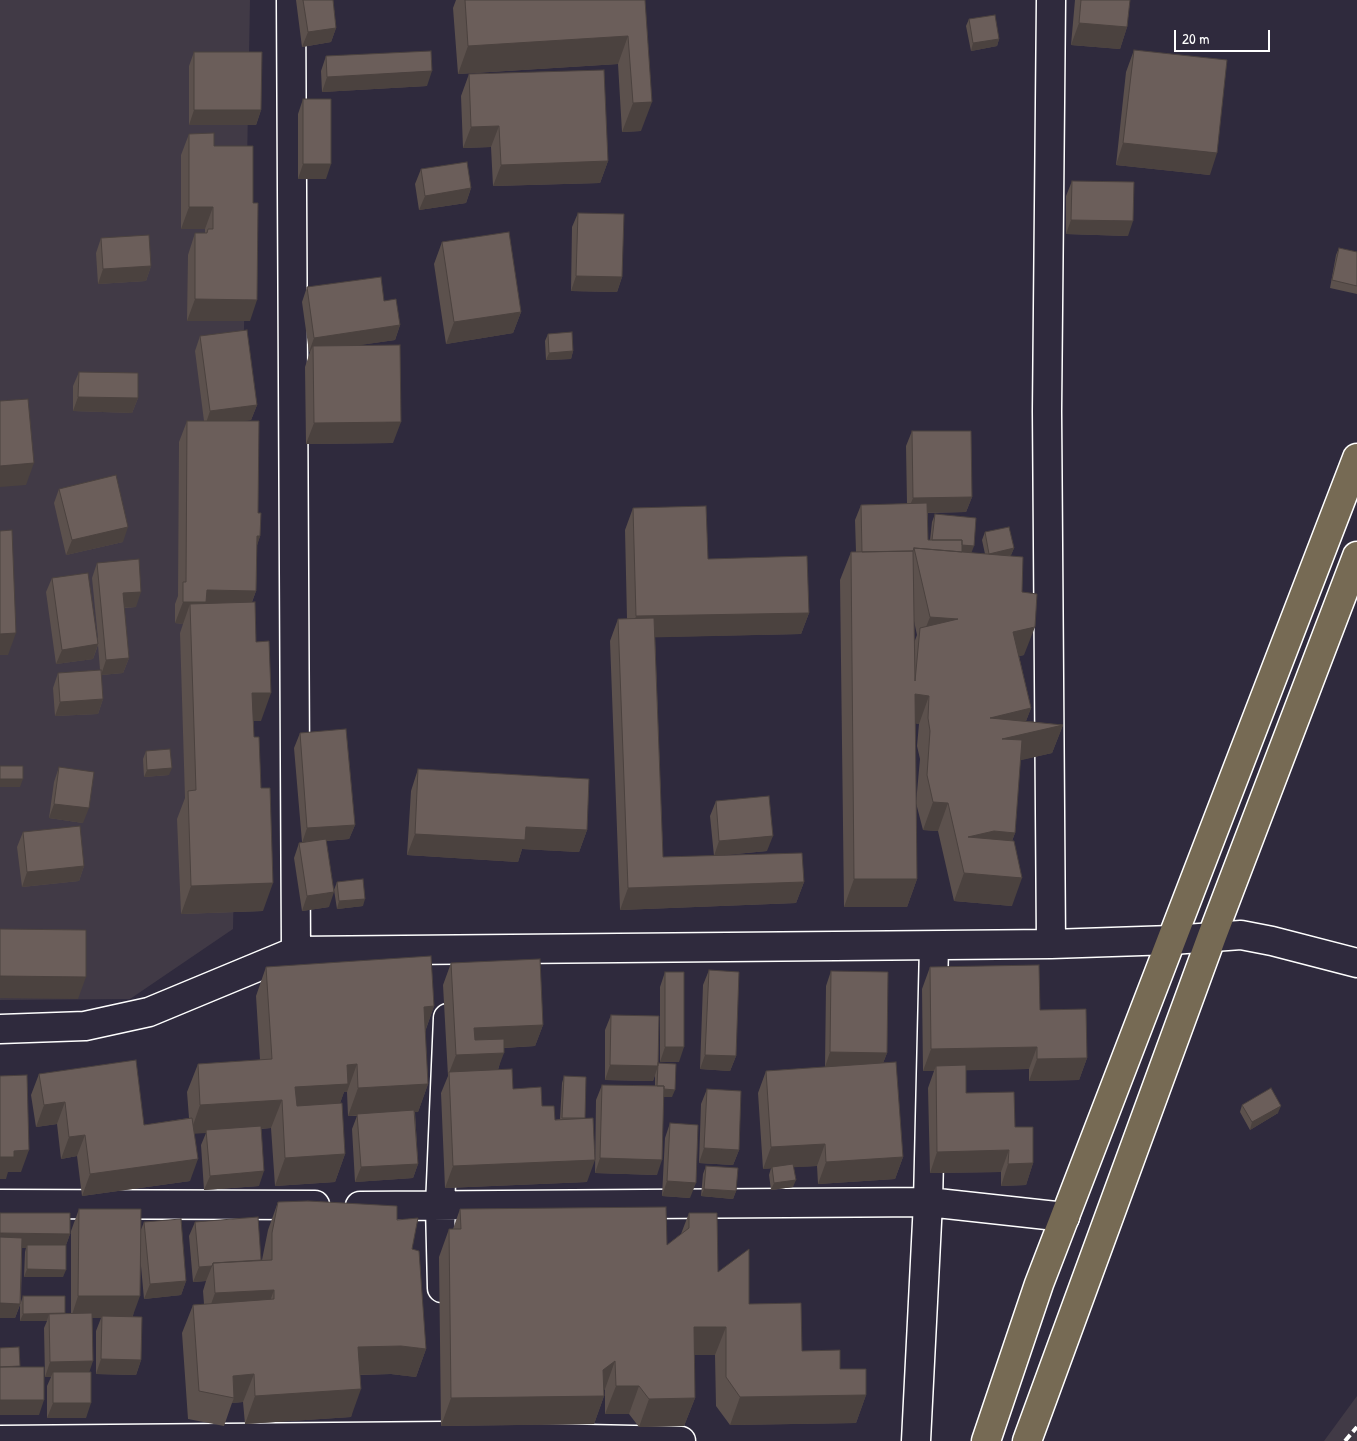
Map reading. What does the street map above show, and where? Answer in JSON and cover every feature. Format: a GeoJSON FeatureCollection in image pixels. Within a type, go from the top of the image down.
{"type":"FeatureCollection","features":[{"type":"Feature","properties":{"kind":"main road"},"geometry":{"type":"LineString","coordinates":[[986,1441],[1039,1284],[1357,458]]}},
{"type":"Feature","properties":{"kind":"main road"},"geometry":{"type":"LineString","coordinates":[[1027,1441],[1212,936],[1357,556]]}},
{"type":"Feature","properties":{"kind":"street"},"geometry":{"type":"LineString","coordinates":[[291,0],[296,952]]}},
{"type":"Feature","properties":{"kind":"street"},"geometry":{"type":"LineString","coordinates":[[1051,0],[1047,411],[1051,944]]}},
{"type":"Feature","properties":{"kind":"street"},"geometry":{"type":"LineString","coordinates":[[0,1028],[85,1026],[149,1012],[296,952],[1051,944],[1172,940],[1241,935],[1357,963]]}},
{"type":"Feature","properties":{"kind":"street"},"geometry":{"type":"LineString","coordinates":[[916,1441],[928,1202],[934,946]]}},
{"type":"Feature","properties":{"kind":"street"},"geometry":{"type":"LineString","coordinates":[[443,1316],[440,1206],[451,949]]}},
{"type":"Feature","properties":{"kind":"street"},"geometry":{"type":"LineString","coordinates":[[0,1204],[440,1206],[928,1202],[1066,1216]]}},
{"type":"Feature","properties":{"kind":"street"},"geometry":{"type":"LineString","coordinates":[[0,1440],[445,1431],[681,1441]]}},
{"type":"Feature","properties":{"kind":"shaded area"},"geometry":{"type":"Polygon","coordinates":[[[0,0],[250,0],[233,929],[130,999],[0,1000],[0,0]]]}},
{"type":"Feature","properties":{"kind":"shaded area"},"geometry":{"type":"Polygon","coordinates":[[[1357,1396],[1357,1441],[1324,1441],[1357,1396]]]}},
{"type":"Feature","properties":{"kind":"building"},"geometry":{"type":"Polygon","coordinates":[[[303,0],[333,0],[336,28],[308,32],[303,0]]]}},
{"type":"Feature","properties":{"kind":"building"},"geometry":{"type":"Polygon","coordinates":[[[465,0],[645,0],[652,102],[633,103],[628,36],[468,46],[465,0]]]}},
{"type":"Feature","properties":{"kind":"building"},"geometry":{"type":"Polygon","coordinates":[[[1081,0],[1130,0],[1127,27],[1079,23],[1081,0]]]}},
{"type":"Feature","properties":{"kind":"building"},"geometry":{"type":"Polygon","coordinates":[[[995,15],[999,39],[973,43],[969,19],[995,15]]]}},
{"type":"Feature","properties":{"kind":"building"},"geometry":{"type":"Polygon","coordinates":[[[1134,50],[1227,60],[1217,153],[1123,143],[1134,50]]]}},
{"type":"Feature","properties":{"kind":"building"},"geometry":{"type":"Polygon","coordinates":[[[431,51],[432,71],[327,77],[326,56],[431,51]]]}},
{"type":"Feature","properties":{"kind":"building"},"geometry":{"type":"Polygon","coordinates":[[[194,52],[262,52],[261,110],[194,110],[194,52]]]}},
{"type":"Feature","properties":{"kind":"building"},"geometry":{"type":"Polygon","coordinates":[[[604,70],[608,161],[501,165],[499,126],[471,127],[469,74],[604,70]]]}},
{"type":"Feature","properties":{"kind":"building"},"geometry":{"type":"Polygon","coordinates":[[[303,99],[331,99],[331,164],[303,164],[303,99]]]}},
{"type":"Feature","properties":{"kind":"building"},"geometry":{"type":"Polygon","coordinates":[[[214,133],[214,146],[253,146],[253,203],[258,203],[257,300],[195,299],[195,233],[207,233],[208,229],[213,229],[213,207],[189,207],[189,134],[214,133]]]}},
{"type":"Feature","properties":{"kind":"building"},"geometry":{"type":"Polygon","coordinates":[[[467,162],[471,188],[425,196],[421,169],[467,162]]]}},
{"type":"Feature","properties":{"kind":"building"},"geometry":{"type":"Polygon","coordinates":[[[1072,181],[1134,182],[1133,221],[1071,220],[1072,181]]]}},
{"type":"Feature","properties":{"kind":"building"},"geometry":{"type":"Polygon","coordinates":[[[578,213],[624,214],[622,277],[576,276],[578,213]]]}},
{"type":"Feature","properties":{"kind":"building"},"geometry":{"type":"Polygon","coordinates":[[[509,232],[521,312],[454,322],[442,242],[509,232]]]}},
{"type":"Feature","properties":{"kind":"building"},"geometry":{"type":"Polygon","coordinates":[[[149,235],[151,266],[103,269],[101,238],[149,235]]]}},
{"type":"Feature","properties":{"kind":"building"},"geometry":{"type":"Polygon","coordinates":[[[1339,248],[1357,252],[1357,286],[1332,280],[1339,248]]]}},
{"type":"Feature","properties":{"kind":"building"},"geometry":{"type":"Polygon","coordinates":[[[381,277],[384,301],[396,299],[400,325],[314,338],[307,287],[381,277]]]}},
{"type":"Feature","properties":{"kind":"building"},"geometry":{"type":"Polygon","coordinates":[[[247,330],[257,405],[210,411],[200,336],[247,330]]]}},
{"type":"Feature","properties":{"kind":"building"},"geometry":{"type":"Polygon","coordinates":[[[572,332],[573,351],[549,353],[548,334],[572,332]]]}},
{"type":"Feature","properties":{"kind":"building"},"geometry":{"type":"Polygon","coordinates":[[[400,345],[401,422],[314,423],[313,346],[400,345]]]}},
{"type":"Feature","properties":{"kind":"building"},"geometry":{"type":"Polygon","coordinates":[[[79,372],[138,373],[138,398],[78,397],[79,372]]]}},
{"type":"Feature","properties":{"kind":"building"},"geometry":{"type":"Polygon","coordinates":[[[28,399],[34,463],[0,466],[0,401],[28,399]]]}},
{"type":"Feature","properties":{"kind":"building"},"geometry":{"type":"Polygon","coordinates":[[[187,421],[259,421],[258,513],[261,513],[260,536],[257,536],[256,591],[207,590],[206,602],[183,602],[183,582],[186,582],[187,421]]]}},
{"type":"Feature","properties":{"kind":"building"},"geometry":{"type":"Polygon","coordinates":[[[912,431],[971,431],[972,497],[913,498],[912,431]]]}},
{"type":"Feature","properties":{"kind":"building"},"geometry":{"type":"Polygon","coordinates":[[[116,475],[128,527],[72,540],[59,489],[116,475]]]}},
{"type":"Feature","properties":{"kind":"building"},"geometry":{"type":"Polygon","coordinates":[[[927,503],[928,540],[962,540],[962,552],[914,548],[913,551],[862,552],[861,505],[927,503]]]}},
{"type":"Feature","properties":{"kind":"building"},"geometry":{"type":"Polygon","coordinates":[[[706,506],[708,559],[807,556],[809,613],[636,616],[633,508],[706,506]]]}},
{"type":"Feature","properties":{"kind":"building"},"geometry":{"type":"Polygon","coordinates":[[[935,514],[976,518],[974,546],[962,545],[962,540],[932,540],[935,514]]]}},
{"type":"Feature","properties":{"kind":"building"},"geometry":{"type":"Polygon","coordinates":[[[1009,527],[1014,548],[989,554],[985,532],[1009,527]]]}},
{"type":"Feature","properties":{"kind":"building"},"geometry":{"type":"Polygon","coordinates":[[[12,530],[16,633],[0,634],[0,531],[12,530]]]}},
{"type":"Feature","properties":{"kind":"building"},"geometry":{"type":"Polygon","coordinates":[[[914,548],[1023,557],[1022,592],[1037,594],[1035,627],[1013,632],[1031,708],[990,718],[1063,725],[1002,739],[1022,740],[1015,833],[994,831],[968,837],[1014,841],[1022,878],[964,873],[948,803],[933,802],[927,775],[930,731],[928,718],[929,696],[915,694],[917,879],[854,879],[851,552],[913,551],[915,681],[920,628],[958,619],[930,617],[914,548]]]}},
{"type":"Feature","properties":{"kind":"building"},"geometry":{"type":"Polygon","coordinates":[[[139,559],[141,592],[123,593],[129,658],[106,660],[97,563],[139,559]]]}},
{"type":"Feature","properties":{"kind":"building"},"geometry":{"type":"Polygon","coordinates":[[[88,573],[98,644],[62,650],[52,578],[88,573]]]}},
{"type":"Feature","properties":{"kind":"building"},"geometry":{"type":"Polygon","coordinates":[[[255,602],[256,642],[269,641],[271,693],[252,693],[254,737],[259,737],[261,788],[270,788],[273,883],[191,886],[188,791],[196,790],[190,604],[255,602]]]}},
{"type":"Feature","properties":{"kind":"building"},"geometry":{"type":"Polygon","coordinates":[[[654,618],[663,857],[802,853],[804,882],[628,888],[618,619],[654,618]]]}},
{"type":"Feature","properties":{"kind":"building"},"geometry":{"type":"Polygon","coordinates":[[[101,670],[103,699],[60,702],[58,673],[101,670]]]}},
{"type":"Feature","properties":{"kind":"building"},"geometry":{"type":"Polygon","coordinates":[[[346,729],[355,825],[307,828],[300,733],[346,729]]]}},
{"type":"Feature","properties":{"kind":"building"},"geometry":{"type":"Polygon","coordinates":[[[170,749],[172,768],[147,770],[146,751],[170,749]]]}},
{"type":"Feature","properties":{"kind":"building"},"geometry":{"type":"Polygon","coordinates":[[[0,766],[23,766],[23,779],[0,779],[0,766]]]}},
{"type":"Feature","properties":{"kind":"building"},"geometry":{"type":"Polygon","coordinates":[[[59,767],[94,772],[89,808],[54,804],[59,767]]]}},
{"type":"Feature","properties":{"kind":"building"},"geometry":{"type":"Polygon","coordinates":[[[418,769],[589,779],[587,830],[526,827],[525,840],[415,834],[418,769]]]}},
{"type":"Feature","properties":{"kind":"building"},"geometry":{"type":"Polygon","coordinates":[[[769,796],[773,836],[719,841],[716,801],[769,796]]]}},
{"type":"Feature","properties":{"kind":"building"},"geometry":{"type":"Polygon","coordinates":[[[80,826],[84,866],[27,872],[23,832],[80,826]]]}},
{"type":"Feature","properties":{"kind":"building"},"geometry":{"type":"Polygon","coordinates":[[[326,839],[334,892],[307,896],[299,843],[326,839]]]}},
{"type":"Feature","properties":{"kind":"building"},"geometry":{"type":"Polygon","coordinates":[[[363,879],[365,899],[339,901],[337,882],[363,879]]]}},
{"type":"Feature","properties":{"kind":"building"},"geometry":{"type":"Polygon","coordinates":[[[0,929],[86,930],[86,977],[0,976],[0,929]]]}},
{"type":"Feature","properties":{"kind":"building"},"geometry":{"type":"Polygon","coordinates":[[[431,956],[434,1006],[424,1007],[428,1084],[358,1088],[357,1064],[347,1065],[348,1084],[295,1087],[297,1106],[342,1103],[345,1154],[285,1158],[282,1100],[200,1105],[198,1064],[272,1059],[266,967],[431,956]]]}},
{"type":"Feature","properties":{"kind":"building"},"geometry":{"type":"Polygon","coordinates":[[[540,959],[543,1025],[474,1028],[475,1040],[504,1039],[504,1053],[456,1055],[451,963],[540,959]]]}},
{"type":"Feature","properties":{"kind":"building"},"geometry":{"type":"Polygon","coordinates":[[[1039,965],[1040,1010],[1086,1009],[1087,1058],[1037,1059],[1037,1047],[931,1049],[930,967],[1039,965]]]}},
{"type":"Feature","properties":{"kind":"building"},"geometry":{"type":"Polygon","coordinates":[[[709,970],[739,972],[736,1056],[705,1055],[709,970]]]}},
{"type":"Feature","properties":{"kind":"building"},"geometry":{"type":"Polygon","coordinates":[[[831,971],[888,972],[887,1053],[830,1052],[831,971]]]}},
{"type":"Feature","properties":{"kind":"building"},"geometry":{"type":"Polygon","coordinates":[[[665,972],[684,972],[684,1047],[665,1047],[665,972]]]}},
{"type":"Feature","properties":{"kind":"building"},"geometry":{"type":"Polygon","coordinates":[[[611,1015],[659,1016],[658,1066],[610,1065],[611,1015]]]}},
{"type":"Feature","properties":{"kind":"building"},"geometry":{"type":"Polygon","coordinates":[[[136,1060],[144,1125],[192,1118],[198,1159],[90,1174],[85,1135],[69,1137],[65,1102],[44,1105],[39,1074],[136,1060]]]}},
{"type":"Feature","properties":{"kind":"building"},"geometry":{"type":"Polygon","coordinates":[[[896,1062],[903,1157],[826,1162],[825,1144],[771,1147],[766,1071],[896,1062]]]}},
{"type":"Feature","properties":{"kind":"building"},"geometry":{"type":"Polygon","coordinates":[[[658,1063],[676,1064],[675,1090],[664,1089],[664,1086],[657,1086],[658,1063]]]}},
{"type":"Feature","properties":{"kind":"building"},"geometry":{"type":"Polygon","coordinates":[[[966,1065],[966,1093],[1014,1092],[1015,1127],[1033,1127],[1033,1163],[1008,1164],[1009,1150],[937,1152],[936,1066],[966,1065]]]}},
{"type":"Feature","properties":{"kind":"building"},"geometry":{"type":"Polygon","coordinates":[[[512,1069],[513,1089],[541,1087],[542,1106],[554,1106],[555,1120],[593,1118],[595,1160],[453,1166],[449,1072],[512,1069]]]}},
{"type":"Feature","properties":{"kind":"building"},"geometry":{"type":"Polygon","coordinates":[[[27,1075],[29,1150],[14,1151],[14,1157],[0,1157],[0,1076],[27,1075]]]}},
{"type":"Feature","properties":{"kind":"building"},"geometry":{"type":"Polygon","coordinates":[[[564,1076],[586,1077],[585,1118],[562,1118],[564,1076]]]}},
{"type":"Feature","properties":{"kind":"building"},"geometry":{"type":"Polygon","coordinates":[[[602,1085],[664,1086],[662,1160],[600,1158],[602,1085]]]}},
{"type":"Feature","properties":{"kind":"building"},"geometry":{"type":"Polygon","coordinates":[[[1271,1088],[1281,1106],[1252,1122],[1242,1105],[1271,1088]]]}},
{"type":"Feature","properties":{"kind":"building"},"geometry":{"type":"Polygon","coordinates":[[[707,1089],[741,1091],[739,1150],[704,1148],[707,1089]]]}},
{"type":"Feature","properties":{"kind":"building"},"geometry":{"type":"Polygon","coordinates":[[[414,1110],[418,1164],[361,1167],[357,1114],[414,1110]]]}},
{"type":"Feature","properties":{"kind":"building"},"geometry":{"type":"Polygon","coordinates":[[[670,1123],[698,1125],[696,1183],[667,1181],[670,1123]]]}},
{"type":"Feature","properties":{"kind":"building"},"geometry":{"type":"Polygon","coordinates":[[[261,1126],[264,1171],[210,1176],[206,1130],[261,1126]]]}},
{"type":"Feature","properties":{"kind":"building"},"geometry":{"type":"Polygon","coordinates":[[[793,1164],[796,1180],[774,1183],[772,1167],[793,1164]]]}},
{"type":"Feature","properties":{"kind":"building"},"geometry":{"type":"Polygon","coordinates":[[[706,1166],[738,1168],[736,1191],[704,1189],[706,1166]]]}},
{"type":"Feature","properties":{"kind":"building"},"geometry":{"type":"Polygon","coordinates":[[[308,1201],[397,1206],[397,1220],[418,1218],[412,1249],[419,1251],[426,1349],[401,1346],[358,1347],[361,1389],[255,1396],[254,1374],[233,1376],[234,1398],[199,1391],[193,1305],[274,1299],[274,1290],[215,1293],[213,1263],[272,1260],[272,1233],[278,1202],[308,1201]]]}},
{"type":"Feature","properties":{"kind":"building"},"geometry":{"type":"Polygon","coordinates":[[[666,1207],[667,1245],[689,1228],[689,1213],[717,1213],[718,1272],[749,1249],[749,1304],[801,1303],[802,1351],[840,1350],[840,1369],[866,1369],[866,1395],[740,1397],[726,1377],[726,1327],[694,1327],[695,1398],[649,1399],[639,1386],[616,1386],[615,1361],[603,1370],[604,1396],[451,1398],[449,1229],[461,1229],[460,1209],[666,1207]]]}},
{"type":"Feature","properties":{"kind":"building"},"geometry":{"type":"Polygon","coordinates":[[[79,1209],[141,1209],[140,1296],[78,1296],[79,1209]]]}},
{"type":"Feature","properties":{"kind":"building"},"geometry":{"type":"Polygon","coordinates":[[[0,1213],[70,1213],[70,1234],[0,1233],[0,1213]]]}},
{"type":"Feature","properties":{"kind":"building"},"geometry":{"type":"Polygon","coordinates":[[[258,1217],[261,1260],[213,1263],[212,1266],[199,1267],[195,1222],[258,1217]]]}},
{"type":"Feature","properties":{"kind":"building"},"geometry":{"type":"Polygon","coordinates":[[[181,1219],[186,1281],[150,1284],[144,1222],[181,1219]]]}},
{"type":"Feature","properties":{"kind":"building"},"geometry":{"type":"Polygon","coordinates":[[[0,1237],[22,1238],[20,1304],[0,1303],[0,1237]]]}},
{"type":"Feature","properties":{"kind":"building"},"geometry":{"type":"Polygon","coordinates":[[[27,1245],[66,1245],[66,1270],[27,1269],[27,1245]]]}},
{"type":"Feature","properties":{"kind":"building"},"geometry":{"type":"Polygon","coordinates":[[[23,1296],[65,1296],[65,1313],[23,1314],[23,1296]]]}},
{"type":"Feature","properties":{"kind":"building"},"geometry":{"type":"Polygon","coordinates":[[[92,1313],[93,1361],[50,1362],[49,1314],[92,1313]]]}},
{"type":"Feature","properties":{"kind":"building"},"geometry":{"type":"Polygon","coordinates":[[[102,1316],[142,1317],[141,1360],[101,1359],[102,1316]]]}},
{"type":"Feature","properties":{"kind":"building"},"geometry":{"type":"Polygon","coordinates":[[[19,1347],[20,1366],[0,1367],[0,1348],[19,1347]]]}},
{"type":"Feature","properties":{"kind":"building"},"geometry":{"type":"Polygon","coordinates":[[[0,1367],[44,1367],[44,1400],[0,1400],[0,1367]]]}},
{"type":"Feature","properties":{"kind":"building"},"geometry":{"type":"Polygon","coordinates":[[[53,1372],[91,1372],[91,1403],[53,1403],[53,1372]]]}},
{"type":"Feature","properties":{"kind":"railway"},"geometry":{"type":"LineString","coordinates":[[1345,1441],[1357,1427]]}}]}
